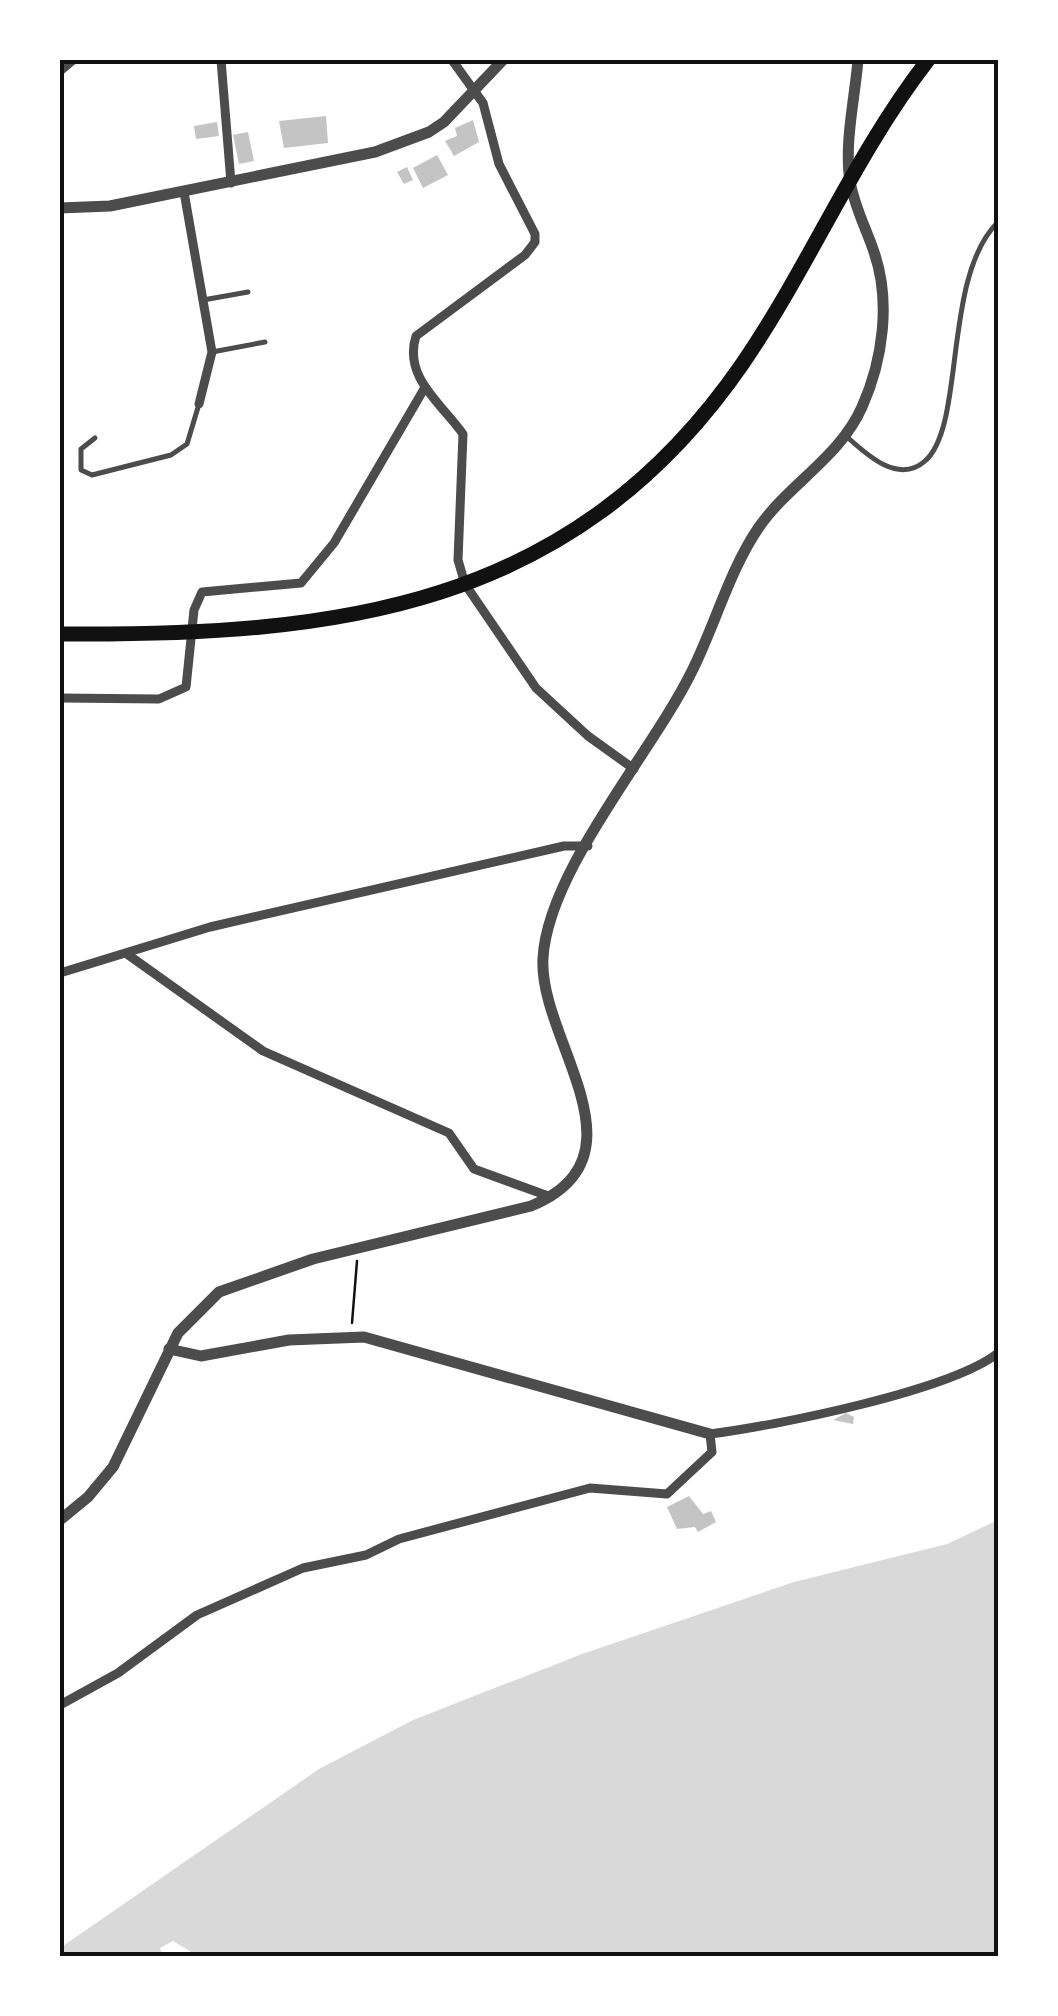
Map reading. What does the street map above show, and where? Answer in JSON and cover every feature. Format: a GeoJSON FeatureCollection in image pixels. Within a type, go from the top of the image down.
{"type":"FeatureCollection","features":[{"type":"Feature","properties":{"kind":"highway"},"geometry":{"type":"LineString","coordinates":[[60,634],[195,634],[349,618],[466,584],[537,552],[602,509],[657,463],[711,405],[746,359],[849,178],[928,60]]}},
{"type":"Feature","properties":{"kind":"street"},"geometry":{"type":"LineString","coordinates":[[60,71],[73,60]]}},
{"type":"Feature","properties":{"kind":"street"},"geometry":{"type":"LineString","coordinates":[[221,60],[232,183]]}},
{"type":"Feature","properties":{"kind":"street"},"geometry":{"type":"LineString","coordinates":[[452,60],[475,89],[490,123],[499,164],[528,215],[535,242],[416,336],[412,363],[424,388],[463,434],[458,560],[466,584],[536,688],[588,736],[634,769]]}},
{"type":"Feature","properties":{"kind":"street"},"geometry":{"type":"LineString","coordinates":[[60,208],[110,206],[334,163],[429,132],[503,60]]}},
{"type":"Feature","properties":{"kind":"street"},"geometry":{"type":"LineString","coordinates":[[60,1520],[88,1497],[113,1467],[170,1349],[201,1307],[246,1280],[552,1197],[582,1158],[587,1118],[548,1000],[543,954],[551,918],[588,846],[691,674],[757,530],[846,436],[872,378],[884,300],[882,275],[849,178],[858,60]]}},
{"type":"Feature","properties":{"kind":"street"},"geometry":{"type":"LineString","coordinates":[[184,192],[212,352],[199,404]]}},
{"type":"Feature","properties":{"kind":"street"},"geometry":{"type":"LineString","coordinates":[[60,698],[158,700],[178,694],[190,677],[194,610],[202,592],[301,583],[334,543],[424,388]]}},
{"type":"Feature","properties":{"kind":"street"},"geometry":{"type":"LineString","coordinates":[[60,973],[210,928],[564,846],[588,846]]}},
{"type":"Feature","properties":{"kind":"street"},"geometry":{"type":"LineString","coordinates":[[126,954],[263,1051],[449,1133],[474,1168],[552,1197]]}},
{"type":"Feature","properties":{"kind":"street"},"geometry":{"type":"LineString","coordinates":[[170,1349],[201,1356],[290,1340],[351,1336],[387,1341],[710,1434],[869,1402],[970,1370],[998,1353]]}},
{"type":"Feature","properties":{"kind":"street"},"geometry":{"type":"LineString","coordinates":[[60,1706],[118,1673],[197,1614],[303,1568],[366,1555],[398,1540],[590,1488],[667,1494],[712,1452],[710,1434]]}},
{"type":"Feature","properties":{"kind":"lane"},"geometry":{"type":"LineString","coordinates":[[846,436],[870,458],[899,469],[914,467],[931,453],[947,400],[960,309],[972,264],[985,235],[998,222]]}},
{"type":"Feature","properties":{"kind":"lane"},"geometry":{"type":"LineString","coordinates":[[203,300],[248,292]]}},
{"type":"Feature","properties":{"kind":"lane"},"geometry":{"type":"LineString","coordinates":[[212,352],[265,342]]}},
{"type":"Feature","properties":{"kind":"lane"},"geometry":{"type":"LineString","coordinates":[[95,438],[81,449],[81,470],[92,475],[171,455],[187,444],[199,404]]}},
{"type":"Feature","properties":{"kind":"path"},"geometry":{"type":"LineString","coordinates":[[351,1336],[357,1260]]}},
{"type":"Feature","properties":{"kind":"shaded area"},"geometry":{"type":"Polygon","coordinates":[[[998,1520],[998,1956],[188,1956],[190,1951],[173,1941],[160,1948],[163,1956],[60,1956],[60,1948],[319,1769],[413,1720],[582,1654],[794,1582],[947,1544],[998,1520]]]}},
{"type":"Feature","properties":{"kind":"building"},"geometry":{"type":"Polygon","coordinates":[[[326,116],[328,143],[284,148],[279,121],[326,116]]]}},
{"type":"Feature","properties":{"kind":"building"},"geometry":{"type":"Polygon","coordinates":[[[473,120],[479,142],[454,156],[445,141],[457,136],[455,128],[473,120]]]}},
{"type":"Feature","properties":{"kind":"building"},"geometry":{"type":"Polygon","coordinates":[[[217,122],[219,136],[196,139],[194,126],[217,122]]]}},
{"type":"Feature","properties":{"kind":"building"},"geometry":{"type":"Polygon","coordinates":[[[248,132],[254,161],[239,164],[233,135],[248,132]]]}},
{"type":"Feature","properties":{"kind":"building"},"geometry":{"type":"Polygon","coordinates":[[[437,155],[448,175],[423,188],[413,168],[437,155]]]}},
{"type":"Feature","properties":{"kind":"building"},"geometry":{"type":"Polygon","coordinates":[[[407,167],[413,180],[404,184],[397,172],[407,167]]]}},
{"type":"Feature","properties":{"kind":"building"},"geometry":{"type":"Polygon","coordinates":[[[846,1413],[854,1417],[853,1424],[833,1420],[846,1413]]]}},
{"type":"Feature","properties":{"kind":"building"},"geometry":{"type":"Polygon","coordinates":[[[689,1496],[703,1514],[711,1511],[716,1522],[698,1532],[695,1527],[677,1529],[667,1507],[689,1496]]]}}]}
